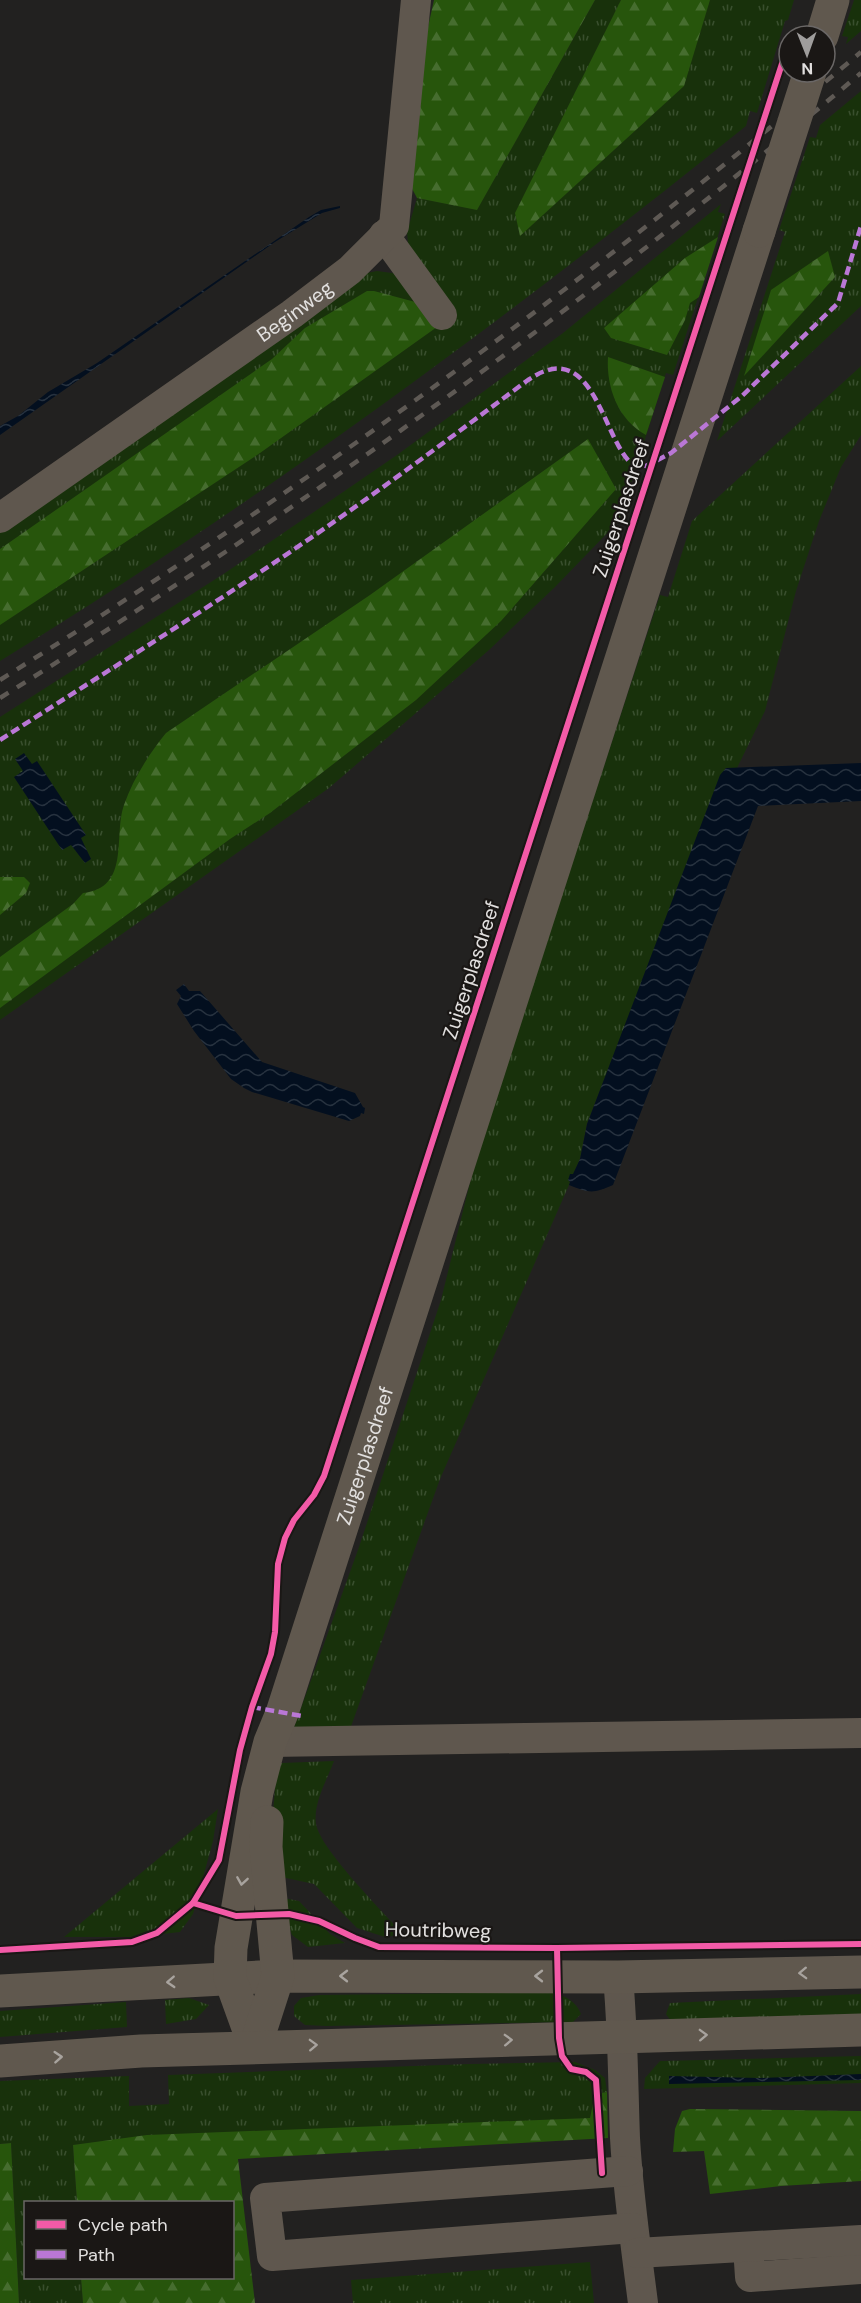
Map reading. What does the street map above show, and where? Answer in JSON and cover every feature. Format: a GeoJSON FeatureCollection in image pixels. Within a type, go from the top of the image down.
{"type":"FeatureCollection","features":[{"type":"Feature","properties":{"kind":"main road"},"geometry":{"type":"LineString","coordinates":[[826,24],[834,0]]}},
{"type":"Feature","properties":{"kind":"main road","name":"Zuigerplasdreef"},"geometry":{"type":"LineString","coordinates":[[255,2047],[230,1978],[231,1948],[256,1792],[270,1742],[282,1713],[806,84]]}},
{"type":"Feature","properties":{"kind":"main road","name":"Zuigerplasdreef"},"geometry":{"type":"LineString","coordinates":[[255,2047],[278,1976],[266,1847],[270,1742]]}},
{"type":"Feature","properties":{"kind":"main road"},"geometry":{"type":"LineString","coordinates":[[0,1990],[278,1976],[618,1977],[861,1972]]}},
{"type":"Feature","properties":{"kind":"main road"},"geometry":{"type":"LineString","coordinates":[[0,2061],[141,2051],[861,2030]]}},
{"type":"Feature","properties":{"kind":"street","name":"Beginweg"},"geometry":{"type":"LineString","coordinates":[[0,518],[292,314],[350,270],[394,226],[416,0]]}},
{"type":"Feature","properties":{"kind":"street"},"geometry":{"type":"LineString","coordinates":[[384,235],[442,315]]}},
{"type":"Feature","properties":{"kind":"street"},"geometry":{"type":"LineString","coordinates":[[270,1742],[861,1733]]}},
{"type":"Feature","properties":{"kind":"street"},"geometry":{"type":"LineString","coordinates":[[618,1977],[623,2037],[628,2171],[644,2303]]}},
{"type":"Feature","properties":{"kind":"street"},"geometry":{"type":"LineString","coordinates":[[628,2171],[265,2198],[272,2256],[635,2240],[748,2247],[861,2240]]}},
{"type":"Feature","properties":{"kind":"street"},"geometry":{"type":"LineString","coordinates":[[748,2247],[750,2277],[861,2269]]}},
{"type":"Feature","properties":{"kind":"green space"},"geometry":{"type":"Polygon","coordinates":[[[434,0],[595,0],[477,210],[417,198],[408,181],[428,27],[434,0]]]}},
{"type":"Feature","properties":{"kind":"green space"},"geometry":{"type":"Polygon","coordinates":[[[595,0],[794,0],[788,20],[784,24],[777,24],[777,47],[757,113],[750,111],[746,126],[565,268],[381,406],[193,537],[0,661],[0,532],[367,273],[377,271],[399,274],[409,253],[407,232],[417,198],[477,209],[595,0]]]}},
{"type":"Feature","properties":{"kind":"green space"},"geometry":{"type":"Polygon","coordinates":[[[621,0],[710,0],[684,86],[520,236],[515,213],[621,0]]]}},
{"type":"Feature","properties":{"kind":"green space"},"geometry":{"type":"Polygon","coordinates":[[[854,0],[861,0],[861,31],[846,44],[848,37],[842,36],[854,0]]]}},
{"type":"Feature","properties":{"kind":"green space"},"geometry":{"type":"Polygon","coordinates":[[[861,91],[861,306],[717,441],[785,232],[779,230],[810,137],[816,138],[820,125],[861,91]]]}},
{"type":"Feature","properties":{"kind":"green space"},"geometry":{"type":"Polygon","coordinates":[[[721,204],[718,212],[725,214],[673,375],[666,373],[619,521],[489,650],[329,788],[0,1020],[0,717],[225,573],[397,455],[563,333],[721,204]]]}},
{"type":"Feature","properties":{"kind":"green space"},"geometry":{"type":"Polygon","coordinates":[[[718,237],[699,297],[690,303],[685,320],[667,355],[611,338],[604,328],[685,258],[718,237]]]}},
{"type":"Feature","properties":{"kind":"green space"},"geometry":{"type":"Polygon","coordinates":[[[828,251],[835,277],[744,376],[771,290],[828,251]]]}},
{"type":"Feature","properties":{"kind":"green space"},"geometry":{"type":"Polygon","coordinates":[[[367,291],[419,303],[437,327],[260,453],[0,625],[0,549],[272,359],[305,328],[367,291]]]}},
{"type":"Feature","properties":{"kind":"green space"},"geometry":{"type":"Polygon","coordinates":[[[608,357],[665,377],[646,435],[628,421],[616,402],[609,380],[608,357]]]}},
{"type":"Feature","properties":{"kind":"green space"},"geometry":{"type":"Polygon","coordinates":[[[861,366],[861,435],[841,467],[819,521],[796,591],[765,711],[737,768],[726,768],[587,1124],[580,1159],[440,1479],[349,1732],[292,1733],[359,1547],[441,1300],[478,1150],[660,595],[668,597],[692,521],[861,366]]]}},
{"type":"Feature","properties":{"kind":"green space"},"geometry":{"type":"Polygon","coordinates":[[[588,439],[616,489],[501,621],[416,700],[270,813],[230,839],[0,1008],[0,957],[73,904],[83,893],[98,889],[108,882],[117,859],[124,805],[142,767],[166,733],[370,595],[588,439]]]}},
{"type":"Feature","properties":{"kind":"green space"},"geometry":{"type":"Polygon","coordinates":[[[0,877],[24,877],[30,883],[26,893],[0,915],[0,877]]]}},
{"type":"Feature","properties":{"kind":"green space"},"geometry":{"type":"Polygon","coordinates":[[[334,1761],[317,1808],[316,1824],[320,1835],[340,1864],[403,1934],[385,1937],[357,1928],[314,1884],[272,1875],[269,1862],[276,1776],[281,1763],[334,1761]]]}},
{"type":"Feature","properties":{"kind":"green space"},"geometry":{"type":"Polygon","coordinates":[[[218,1809],[213,1841],[193,1914],[180,1932],[136,1937],[64,1937],[218,1809]]]}},
{"type":"Feature","properties":{"kind":"green space"},"geometry":{"type":"Polygon","coordinates":[[[278,1897],[299,1901],[330,1934],[345,1943],[308,1947],[292,1935],[278,1897]]]}},
{"type":"Feature","properties":{"kind":"green space"},"geometry":{"type":"Polygon","coordinates":[[[554,1992],[570,2000],[579,2010],[581,2014],[573,2022],[326,2026],[305,2025],[294,2016],[294,2006],[301,1998],[319,1995],[554,1992]]]}},
{"type":"Feature","properties":{"kind":"green space"},"geometry":{"type":"Polygon","coordinates":[[[861,1994],[861,2020],[673,2024],[666,2014],[670,2003],[861,1994]]]}},
{"type":"Feature","properties":{"kind":"green space"},"geometry":{"type":"Polygon","coordinates":[[[189,1998],[209,2005],[196,2019],[166,2024],[165,2000],[189,1998]]]}},
{"type":"Feature","properties":{"kind":"green space"},"geometry":{"type":"Polygon","coordinates":[[[126,2002],[127,2027],[0,2037],[0,2011],[126,2002]]]}},
{"type":"Feature","properties":{"kind":"green space"},"geometry":{"type":"Polygon","coordinates":[[[861,2056],[861,2083],[644,2089],[645,2078],[660,2061],[861,2056]]]}},
{"type":"Feature","properties":{"kind":"green space"},"geometry":{"type":"Polygon","coordinates":[[[575,2062],[595,2070],[605,2078],[607,2092],[595,2094],[591,2118],[73,2145],[77,2201],[24,2201],[24,2279],[81,2279],[83,2303],[19,2303],[11,2143],[0,2144],[0,2081],[129,2076],[129,2106],[169,2104],[168,2075],[575,2062]]]}},
{"type":"Feature","properties":{"kind":"green space"},"geometry":{"type":"Polygon","coordinates":[[[607,2092],[608,2138],[238,2159],[255,2303],[83,2303],[81,2279],[234,2279],[234,2201],[77,2201],[73,2145],[147,2135],[590,2118],[595,2094],[607,2092]]]}},
{"type":"Feature","properties":{"kind":"green space"},"geometry":{"type":"Polygon","coordinates":[[[690,2109],[861,2111],[861,2181],[781,2186],[710,2194],[704,2151],[673,2152],[675,2129],[682,2111],[690,2109]]]}},
{"type":"Feature","properties":{"kind":"green space"},"geometry":{"type":"Polygon","coordinates":[[[11,2143],[19,2303],[0,2303],[0,2144],[11,2143]]]}},
{"type":"Feature","properties":{"kind":"green space"},"geometry":{"type":"Polygon","coordinates":[[[590,2262],[594,2303],[353,2303],[351,2280],[590,2262]]]}},
{"type":"Feature","properties":{"kind":"water"},"geometry":{"type":"Polygon","coordinates":[[[340,206],[340,208],[322,213],[275,242],[0,435],[0,426],[18,416],[48,392],[97,363],[309,217],[321,210],[340,206]]]}},
{"type":"Feature","properties":{"kind":"water"},"geometry":{"type":"Polygon","coordinates":[[[24,753],[32,764],[37,761],[86,835],[81,838],[91,859],[85,863],[71,845],[62,850],[14,777],[23,771],[15,759],[24,753]]]}},
{"type":"Feature","properties":{"kind":"water"},"geometry":{"type":"Polygon","coordinates":[[[861,763],[861,801],[758,806],[613,1185],[591,1191],[569,1185],[570,1174],[573,1174],[580,1159],[587,1124],[720,775],[726,768],[861,763]]]}},
{"type":"Feature","properties":{"kind":"water"},"geometry":{"type":"Polygon","coordinates":[[[184,984],[189,991],[200,991],[262,1062],[355,1093],[365,1108],[364,1114],[361,1113],[360,1116],[349,1121],[252,1092],[231,1079],[194,1031],[177,1004],[181,996],[176,990],[184,984]]]}},
{"type":"Feature","properties":{"kind":"water"},"geometry":{"type":"Polygon","coordinates":[[[861,2074],[861,2080],[669,2084],[669,2076],[759,2078],[861,2074]]]}},
{"type":"Feature","properties":{"kind":"railway"},"geometry":{"type":"LineString","coordinates":[[0,680],[224,534],[442,381],[654,220],[861,52]]}},
{"type":"Feature","properties":{"kind":"railway"},"geometry":{"type":"LineString","coordinates":[[0,698],[223,553],[442,401],[654,241],[861,73]]}},
{"type":"Feature","properties":{"kind":"marked path"},"geometry":{"type":"LineString","coordinates":[[0,740],[184,623],[293,550],[382,488],[528,380],[545,371],[562,369],[576,375],[587,386],[622,452],[631,463],[646,466],[671,453],[742,396],[838,303],[861,226]]}},
{"type":"Feature","properties":{"kind":"marked path"},"geometry":{"type":"LineString","coordinates":[[252,1707],[302,1716]]}},
{"type":"Feature","properties":{"kind":"cycle path"},"geometry":{"type":"LineString","coordinates":[[0,1950],[132,1942],[157,1933],[193,1903],[219,1860],[240,1750],[271,1654],[275,1632],[278,1564],[285,1538],[294,1520],[314,1495],[324,1476],[777,79]]}},
{"type":"Feature","properties":{"kind":"cycle path","name":"Houtribweg"},"geometry":{"type":"LineString","coordinates":[[193,1903],[236,1916],[289,1914],[319,1921],[379,1947],[557,1948],[861,1944]]}},
{"type":"Feature","properties":{"kind":"cycle path"},"geometry":{"type":"LineString","coordinates":[[557,1948],[559,2038],[562,2056],[571,2069],[586,2072],[596,2080],[602,2173]]}}]}
